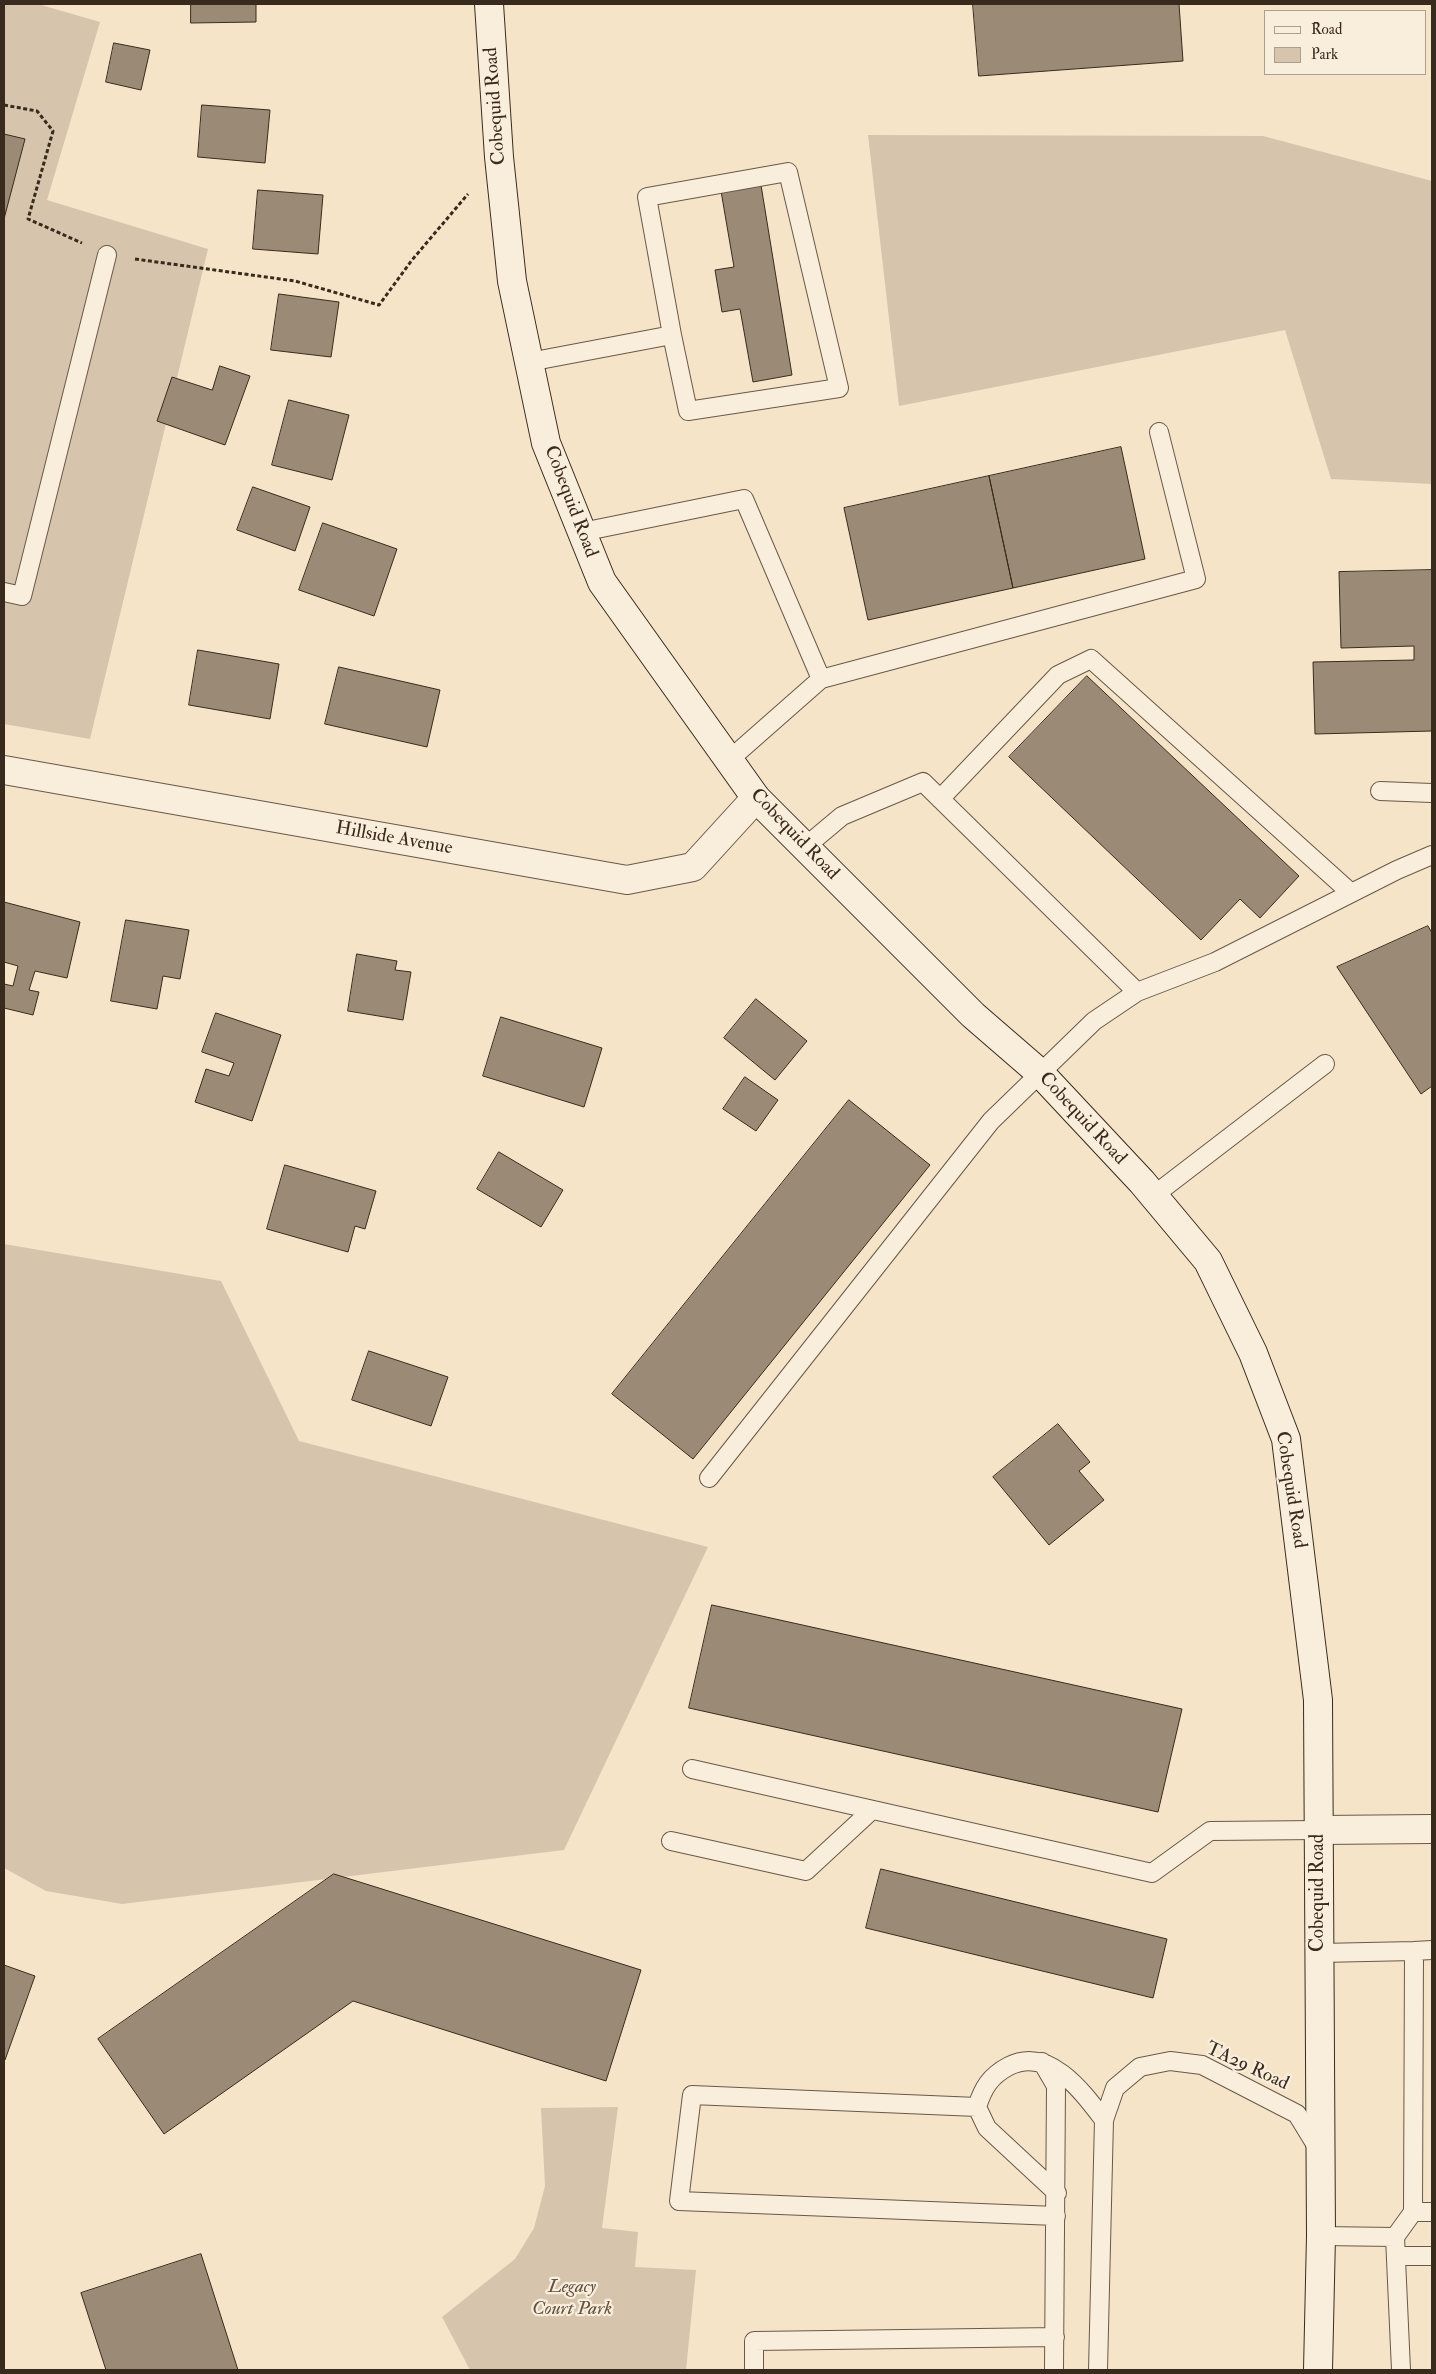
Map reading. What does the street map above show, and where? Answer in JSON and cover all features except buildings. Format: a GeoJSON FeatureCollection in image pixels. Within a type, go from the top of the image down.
{"type":"FeatureCollection","features":[{"type":"Feature","properties":{"kind":"main road","name":"Cobequid Road"},"geometry":{"type":"LineString","coordinates":[[488,4],[499,157],[512,281],[546,443],[602,582],[756,798],[973,1015],[1040,1073],[1153,1196],[1208,1260],[1253,1353],[1286,1439],[1318,1700],[1321,2236],[1318,2370]]}},
{"type":"Feature","properties":{"kind":"main road","name":"Hillside Avenue"},"geometry":{"type":"LineString","coordinates":[[4,770],[627,880],[693,867],[756,798]]}},
{"type":"Feature","properties":{"kind":"main road"},"geometry":{"type":"LineString","coordinates":[[1319,1830],[1432,1829]]}},
{"type":"Feature","properties":{"kind":"lane"},"geometry":{"type":"LineString","coordinates":[[788,172],[839,388],[688,411],[672,335],[647,197],[788,172]]}},
{"type":"Feature","properties":{"kind":"lane"},"geometry":{"type":"LineString","coordinates":[[4,592],[22,596],[108,255]]}},
{"type":"Feature","properties":{"kind":"lane"},"geometry":{"type":"LineString","coordinates":[[529,362],[672,335]]}},
{"type":"Feature","properties":{"kind":"lane"},"geometry":{"type":"LineString","coordinates":[[730,760],[822,679],[1196,579],[1159,432]]}},
{"type":"Feature","properties":{"kind":"lane"},"geometry":{"type":"LineString","coordinates":[[582,532],[744,499],[822,679]]}},
{"type":"Feature","properties":{"kind":"lane"},"geometry":{"type":"LineString","coordinates":[[940,799],[1058,674],[1091,658],[1351,893]]}},
{"type":"Feature","properties":{"kind":"lane"},"geometry":{"type":"LineString","coordinates":[[804,847],[842,816],[923,782],[1137,992]]}},
{"type":"Feature","properties":{"kind":"lane"},"geometry":{"type":"LineString","coordinates":[[1380,791],[1432,793]]}},
{"type":"Feature","properties":{"kind":"lane"},"geometry":{"type":"LineString","coordinates":[[709,1478],[990,1121],[1094,1021],[1137,992],[1215,962],[1351,893],[1432,855]]}},
{"type":"Feature","properties":{"kind":"lane"},"geometry":{"type":"LineString","coordinates":[[1153,1196],[1325,1064]]}},
{"type":"Feature","properties":{"kind":"lane"},"geometry":{"type":"LineString","coordinates":[[692,1769],[1152,1873],[1210,1831],[1319,1830]]}},
{"type":"Feature","properties":{"kind":"lane"},"geometry":{"type":"LineString","coordinates":[[671,1840],[806,1871],[872,1810]]}},
{"type":"Feature","properties":{"kind":"lane"},"geometry":{"type":"LineString","coordinates":[[1320,1953],[1432,1950]]}},
{"type":"Feature","properties":{"kind":"lane"},"geometry":{"type":"LineString","coordinates":[[1401,2370],[1395,2238],[1413,2212],[1414,1951]]}},
{"type":"Feature","properties":{"kind":"lane"},"geometry":{"type":"LineString","coordinates":[[1057,2192],[987,2128],[977,2107],[984,2087],[999,2071],[1020,2061],[1042,2062],[1064,2074],[1085,2095],[1104,2120]]}},
{"type":"Feature","properties":{"kind":"lane","name":"TA29 Road"},"geometry":{"type":"LineString","coordinates":[[1098,2370],[1104,2120],[1115,2088],[1140,2066],[1170,2061],[1202,2065],[1297,2114],[1320,2152]]}},
{"type":"Feature","properties":{"kind":"lane"},"geometry":{"type":"LineString","coordinates":[[1042,2062],[1056,2086],[1057,2192],[1054,2370]]}},
{"type":"Feature","properties":{"kind":"lane"},"geometry":{"type":"LineString","coordinates":[[977,2107],[692,2095],[679,2202],[1056,2216]]}},
{"type":"Feature","properties":{"kind":"lane"},"geometry":{"type":"LineString","coordinates":[[1413,2212],[1432,2212]]}},
{"type":"Feature","properties":{"kind":"lane"},"geometry":{"type":"LineString","coordinates":[[1321,2236],[1395,2238]]}},
{"type":"Feature","properties":{"kind":"lane"},"geometry":{"type":"LineString","coordinates":[[1397,2256],[1432,2256]]}},
{"type":"Feature","properties":{"kind":"lane"},"geometry":{"type":"LineString","coordinates":[[754,2370],[754,2341],[1055,2336]]}},
{"type":"Feature","properties":{"kind":"path"},"geometry":{"type":"LineString","coordinates":[[4,105],[38,111],[53,131],[28,218],[108,255],[295,281],[379,305],[412,260],[499,157]]}},
{"type":"Feature","properties":{"kind":"green space"},"geometry":{"type":"Polygon","coordinates":[[[4,4],[38,4],[100,22],[47,200],[208,249],[90,739],[4,724],[4,4]]]}},
{"type":"Feature","properties":{"kind":"green space"},"geometry":{"type":"Polygon","coordinates":[[[868,135],[1263,136],[1432,181],[1432,484],[1331,479],[1285,330],[899,406],[868,135]]]}},
{"type":"Feature","properties":{"kind":"green space"},"geometry":{"type":"Polygon","coordinates":[[[4,1244],[221,1281],[299,1441],[708,1547],[564,1850],[122,1904],[46,1891],[4,1868],[4,1244]]]}},
{"type":"Feature","properties":{"kind":"green space","name":"Legacy Court Park"},"geometry":{"type":"Polygon","coordinates":[[[618,2107],[602,2228],[638,2232],[635,2267],[696,2270],[686,2370],[470,2370],[442,2317],[515,2259],[534,2228],[545,2186],[541,2108],[618,2107]]]}}]}
